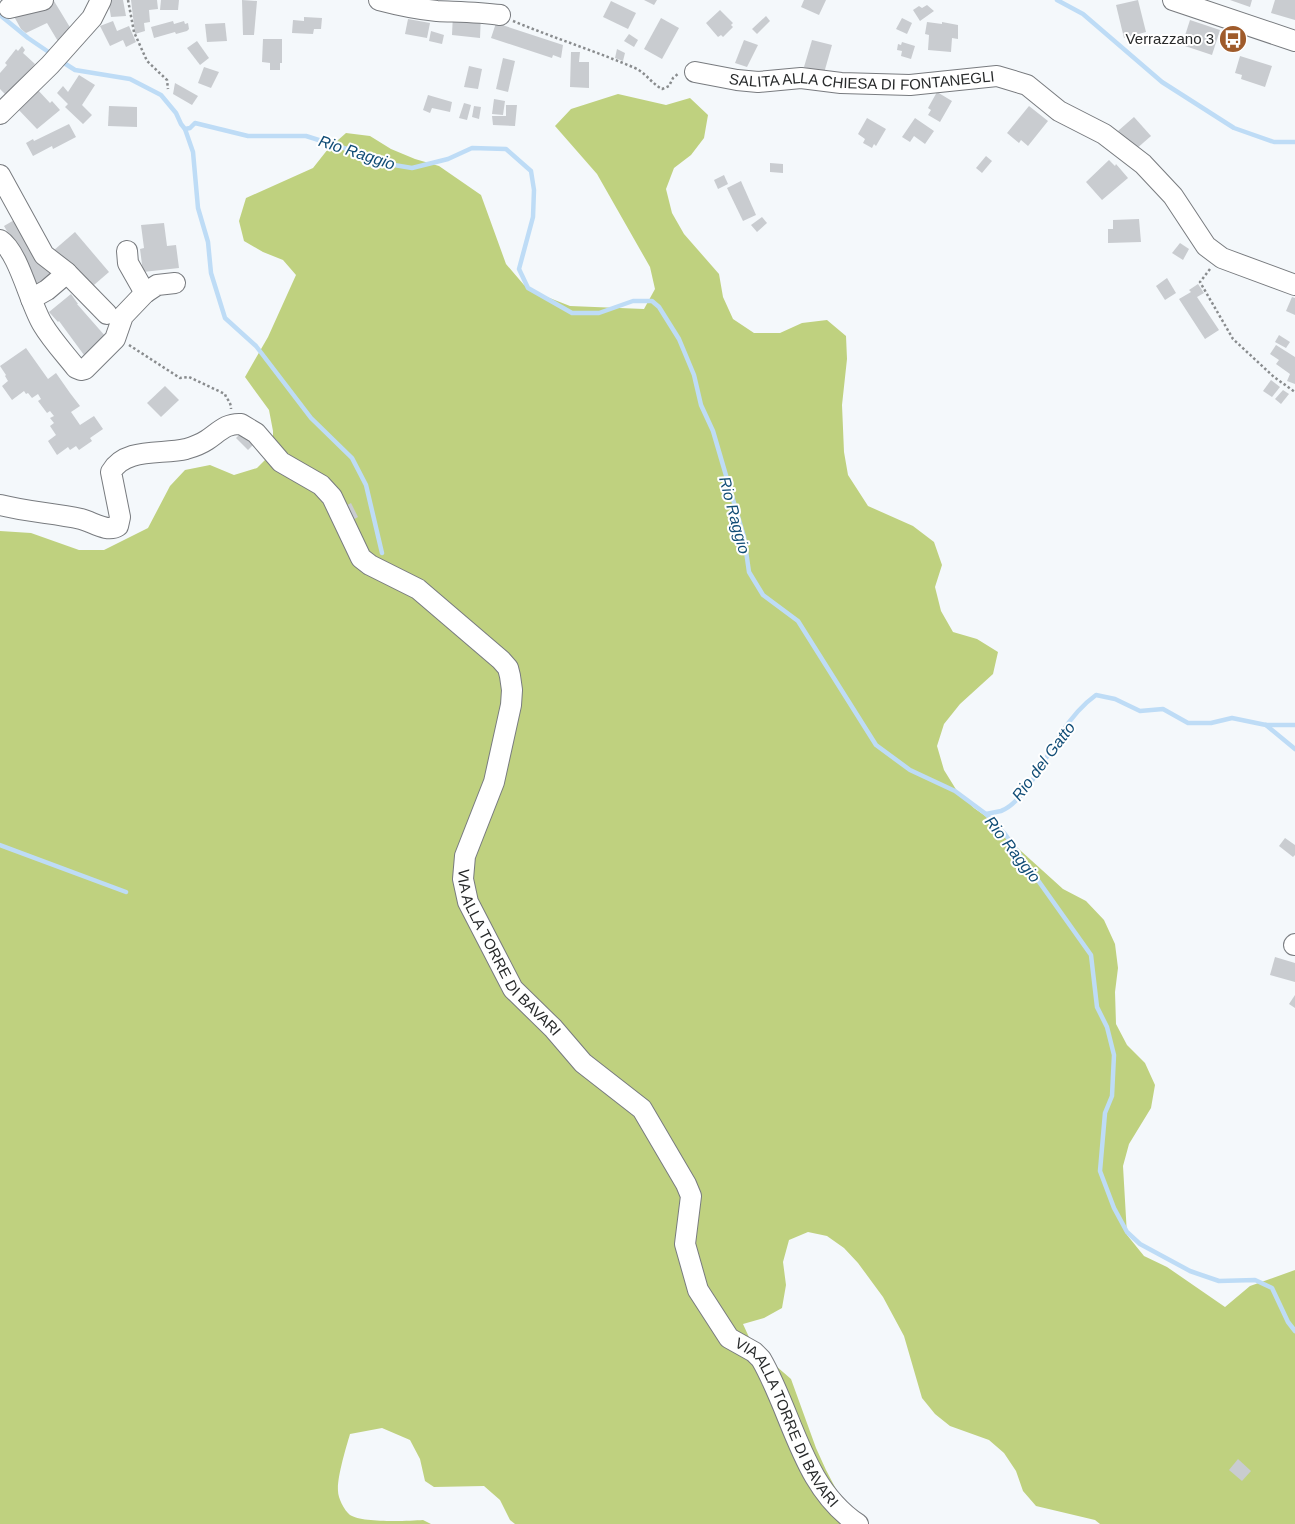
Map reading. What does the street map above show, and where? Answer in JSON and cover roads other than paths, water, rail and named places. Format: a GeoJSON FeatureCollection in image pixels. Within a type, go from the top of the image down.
{"type":"FeatureCollection","features":[{"type":"Feature","properties":{"kind":"street"},"geometry":{"type":"LineString","coordinates":[[9,8],[43,0]]}},
{"type":"Feature","properties":{"kind":"street"},"geometry":{"type":"LineString","coordinates":[[0,114],[56,58],[92,18],[101,0]]}},
{"type":"Feature","properties":{"kind":"street"},"geometry":{"type":"LineString","coordinates":[[379,0],[401,6],[435,11],[500,15]]}},
{"type":"Feature","properties":{"kind":"street"},"geometry":{"type":"LineString","coordinates":[[1173,0],[1295,41]]}},
{"type":"Feature","properties":{"kind":"street","name":"SALITA ALLA CHIESA DI FONTANEGLI"},"geometry":{"type":"LineString","coordinates":[[695,72],[758,82],[801,78],[841,83],[910,85],[997,76],[1008,78],[1027,85],[1059,111],[1104,134],[1144,164],[1174,196],[1206,246],[1218,256],[1295,285]]}},
{"type":"Feature","properties":{"kind":"street"},"geometry":{"type":"LineString","coordinates":[[0,175],[44,256],[67,273],[107,314]]}},
{"type":"Feature","properties":{"kind":"street"},"geometry":{"type":"LineString","coordinates":[[0,240],[14,258],[26,283],[34,310],[43,326],[76,368],[80,370],[85,369],[115,340],[123,316],[145,293],[157,285],[175,283]]}},
{"type":"Feature","properties":{"kind":"street"},"geometry":{"type":"LineString","coordinates":[[127,251],[128,263],[145,293]]}},
{"type":"Feature","properties":{"kind":"street"},"geometry":{"type":"LineString","coordinates":[[31,299],[47,290],[67,273]]}},
{"type":"Feature","properties":{"kind":"street","name":"VIA ALLA TORRE DI BAVARI"},"geometry":{"type":"LineString","coordinates":[[0,505],[83,520],[114,529],[118,526],[120,517],[111,472],[119,462],[142,454],[180,451],[193,447],[207,440],[226,426],[241,424],[256,433],[281,462],[321,485],[332,497],[361,558],[370,565],[418,589],[508,668],[512,690],[511,705],[494,782],[465,856],[463,878],[468,902],[513,989],[553,1028],[584,1063],[642,1109],[649,1120],[691,1196],[685,1244],[698,1290],[729,1338],[754,1352],[761,1359],[818,1483],[836,1505],[858,1524]]}},
{"type":"Feature","properties":{"kind":"waterway"},"geometry":{"type":"LineString","coordinates":[[1057,0],[1083,14],[1162,82],[1234,128],[1274,142],[1295,142]]}},
{"type":"Feature","properties":{"kind":"waterway","name":"Rio Raggio"},"geometry":{"type":"LineString","coordinates":[[0,15],[53,55]]}},
{"type":"Feature","properties":{"kind":"waterway","name":"Rio Raggio"},"geometry":{"type":"LineString","coordinates":[[61,61],[75,70],[130,79],[161,95],[176,113],[185,129],[190,128],[195,123],[248,136],[306,136],[366,155],[382,163],[412,168],[448,159],[472,148],[506,149],[531,171],[534,190],[533,217],[519,269],[528,288],[572,313],[599,313],[633,301],[652,301],[659,307],[679,339],[694,375],[701,405],[713,431],[744,537],[749,572],[763,595],[798,621],[876,745],[910,770],[955,791],[986,814],[1005,834],[1091,955],[1097,1007],[1107,1027],[1114,1055],[1112,1096],[1105,1113],[1100,1171],[1114,1208],[1127,1232],[1140,1244],[1190,1271],[1219,1281],[1255,1280],[1272,1288],[1288,1322],[1295,1331]]}},
{"type":"Feature","properties":{"kind":"waterway"},"geometry":{"type":"LineString","coordinates":[[185,129],[193,152],[198,208],[208,242],[211,273],[225,318],[256,346],[311,418],[352,458],[366,485],[382,553]]}},
{"type":"Feature","properties":{"kind":"waterway","name":"Rio del Gatto"},"geometry":{"type":"LineString","coordinates":[[986,814],[1001,811],[1018,799],[1034,778],[1067,724],[1096,695],[1115,699],[1140,711],[1163,709],[1188,723],[1211,723],[1232,718],[1266,725],[1295,725]]}},
{"type":"Feature","properties":{"kind":"waterway"},"geometry":{"type":"LineString","coordinates":[[1266,725],[1295,749]]}},
{"type":"Feature","properties":{"kind":"waterway"},"geometry":{"type":"LineString","coordinates":[[0,845],[126,892]]}},
{"type":"Feature","properties":{"kind":"place","name":"Verrazzano 3"},"geometry":{"type":"Point","coordinates":[1233,39]}}]}
